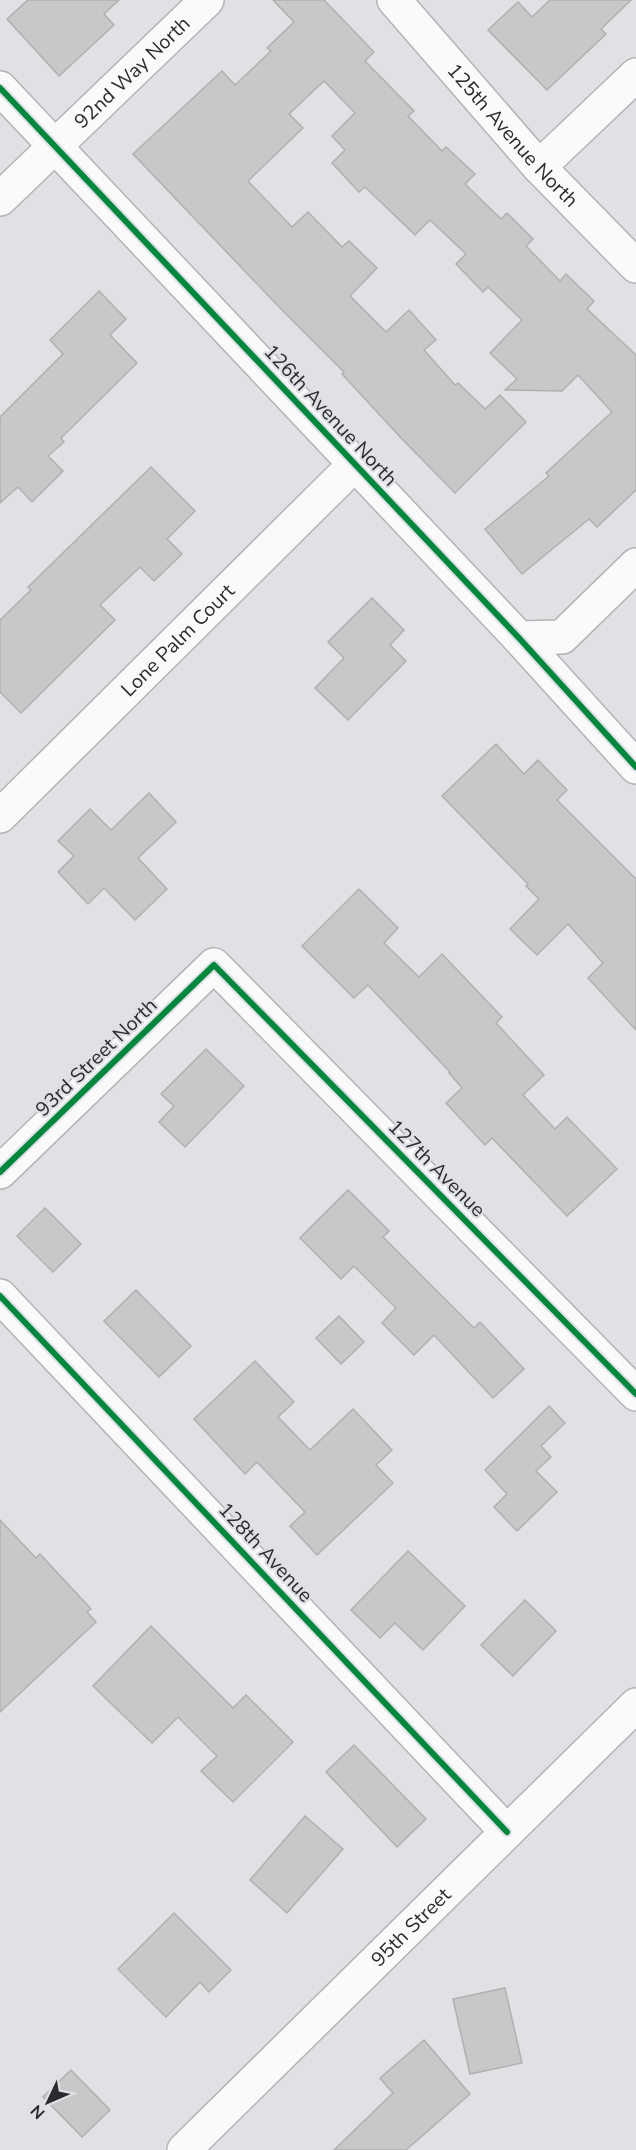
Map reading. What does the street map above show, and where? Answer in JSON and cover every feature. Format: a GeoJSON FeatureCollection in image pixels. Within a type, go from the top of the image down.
{"type":"FeatureCollection","features":[{"type":"Feature","properties":{"kind":"street","name":"92nd Way North"},"geometry":{"type":"LineString","coordinates":[[0,199],[207,0]]}},
{"type":"Feature","properties":{"kind":"street","name":"125th Avenue North"},"geometry":{"type":"LineString","coordinates":[[394,0],[539,168],[636,267]]}},
{"type":"Feature","properties":{"kind":"street"},"geometry":{"type":"LineString","coordinates":[[539,168],[636,75]]}},
{"type":"Feature","properties":{"kind":"street","name":"126th Avenue North"},"geometry":{"type":"LineString","coordinates":[[0,88],[519,638],[636,767]]}},
{"type":"Feature","properties":{"kind":"street","name":"Lone Palm Court"},"geometry":{"type":"LineString","coordinates":[[0,816],[355,464]]}},
{"type":"Feature","properties":{"kind":"street"},"geometry":{"type":"LineString","coordinates":[[519,638],[562,637],[636,565]]}},
{"type":"Feature","properties":{"kind":"street","name":"93rd Street North"},"geometry":{"type":"LineString","coordinates":[[0,1172],[214,965]]}},
{"type":"Feature","properties":{"kind":"street","name":"127th Avenue"},"geometry":{"type":"LineString","coordinates":[[214,965],[636,1394]]}},
{"type":"Feature","properties":{"kind":"street","name":"128th Avenue"},"geometry":{"type":"LineString","coordinates":[[0,1296],[507,1832]]}},
{"type":"Feature","properties":{"kind":"street","name":"95th Street"},"geometry":{"type":"LineString","coordinates":[[184,2150],[636,1705]]}},
{"type":"Feature","properties":{"kind":"building"},"geometry":{"type":"Polygon","coordinates":[[[28,0],[119,0],[104,14],[114,25],[59,76],[7,19],[28,0]]]}},
{"type":"Feature","properties":{"kind":"building"},"geometry":{"type":"Polygon","coordinates":[[[273,0],[324,0],[374,52],[365,61],[414,111],[408,116],[442,151],[446,147],[475,174],[465,184],[501,219],[507,213],[533,239],[526,246],[560,281],[566,274],[594,301],[587,309],[636,355],[636,490],[597,527],[589,519],[522,574],[485,529],[549,476],[546,473],[612,412],[578,375],[562,391],[505,390],[517,379],[490,353],[522,320],[488,287],[483,292],[456,264],[466,254],[430,220],[415,235],[365,187],[359,192],[332,163],[345,150],[332,136],[355,113],[324,81],[289,114],[303,128],[248,181],[292,227],[308,212],[342,247],[349,241],[377,268],[350,296],[386,332],[409,310],[436,340],[424,350],[455,385],[458,383],[485,409],[500,395],[526,422],[455,493],[342,374],[344,372],[133,154],[222,71],[235,85],[271,51],[267,48],[294,22],[273,0]]]}},
{"type":"Feature","properties":{"kind":"building"},"geometry":{"type":"Polygon","coordinates":[[[550,0],[631,0],[601,29],[606,34],[547,90],[488,30],[518,2],[532,17],[550,0]]]}},
{"type":"Feature","properties":{"kind":"building"},"geometry":{"type":"Polygon","coordinates":[[[99,291],[126,319],[110,335],[137,363],[61,438],[64,442],[48,456],[63,471],[32,502],[18,487],[0,503],[0,417],[63,354],[50,340],[99,291]]]}},
{"type":"Feature","properties":{"kind":"building"},"geometry":{"type":"Polygon","coordinates":[[[151,467],[195,511],[167,539],[182,554],[154,581],[140,567],[100,605],[115,620],[21,713],[0,692],[0,620],[31,590],[28,587],[151,467]]]}},
{"type":"Feature","properties":{"kind":"building"},"geometry":{"type":"Polygon","coordinates":[[[372,598],[404,630],[390,645],[406,661],[348,720],[315,688],[344,658],[328,642],[372,598]]]}},
{"type":"Feature","properties":{"kind":"building"},"geometry":{"type":"Polygon","coordinates":[[[496,744],[524,774],[538,760],[567,790],[557,800],[636,879],[636,1030],[588,978],[603,963],[568,924],[537,955],[510,929],[539,899],[526,886],[528,884],[442,796],[496,744]]]}},
{"type":"Feature","properties":{"kind":"building"},"geometry":{"type":"Polygon","coordinates":[[[149,793],[176,822],[138,858],[167,889],[135,920],[104,888],[88,904],[58,872],[74,856],[58,841],[90,809],[111,830],[149,793]]]}},
{"type":"Feature","properties":{"kind":"building"},"geometry":{"type":"Polygon","coordinates":[[[359,889],[398,928],[384,943],[419,977],[442,954],[502,1017],[496,1023],[544,1075],[523,1095],[555,1129],[567,1117],[617,1169],[567,1216],[492,1138],[485,1145],[446,1103],[462,1088],[450,1072],[368,985],[354,998],[302,946],[359,889]]]}},
{"type":"Feature","properties":{"kind":"building"},"geometry":{"type":"Polygon","coordinates":[[[206,1049],[244,1086],[185,1147],[159,1122],[174,1106],[161,1094],[206,1049]]]}},
{"type":"Feature","properties":{"kind":"building"},"geometry":{"type":"Polygon","coordinates":[[[348,1190],[389,1231],[383,1237],[474,1328],[480,1322],[524,1369],[493,1398],[434,1335],[414,1355],[382,1323],[396,1308],[354,1266],[341,1279],[300,1238],[348,1190]]]}},
{"type":"Feature","properties":{"kind":"building"},"geometry":{"type":"Polygon","coordinates":[[[45,1208],[81,1244],[53,1272],[17,1236],[45,1208]]]}},
{"type":"Feature","properties":{"kind":"building"},"geometry":{"type":"Polygon","coordinates":[[[136,1290],[191,1346],[159,1377],[104,1321],[136,1290]]]}},
{"type":"Feature","properties":{"kind":"building"},"geometry":{"type":"Polygon","coordinates":[[[339,1316],[364,1342],[341,1364],[316,1338],[339,1316]]]}},
{"type":"Feature","properties":{"kind":"building"},"geometry":{"type":"Polygon","coordinates":[[[255,1361],[294,1402],[278,1417],[310,1450],[353,1409],[392,1450],[376,1465],[393,1483],[317,1555],[290,1526],[305,1512],[257,1462],[245,1474],[194,1419],[255,1361]]]}},
{"type":"Feature","properties":{"kind":"building"},"geometry":{"type":"Polygon","coordinates":[[[549,1406],[565,1423],[541,1446],[551,1457],[536,1471],[557,1492],[517,1531],[494,1507],[507,1494],[485,1470],[549,1406]]]}},
{"type":"Feature","properties":{"kind":"building"},"geometry":{"type":"Polygon","coordinates":[[[0,1520],[36,1558],[40,1554],[91,1609],[87,1612],[96,1622],[0,1712],[0,1520]]]}},
{"type":"Feature","properties":{"kind":"building"},"geometry":{"type":"Polygon","coordinates":[[[408,1551],[465,1606],[423,1650],[395,1623],[380,1638],[351,1610],[408,1551]]]}},
{"type":"Feature","properties":{"kind":"building"},"geometry":{"type":"Polygon","coordinates":[[[525,1600],[556,1631],[513,1676],[481,1645],[525,1600]]]}},
{"type":"Feature","properties":{"kind":"building"},"geometry":{"type":"Polygon","coordinates":[[[151,1626],[233,1708],[246,1695],[293,1742],[233,1802],[201,1771],[217,1756],[178,1717],[152,1743],[93,1686],[151,1626]]]}},
{"type":"Feature","properties":{"kind":"building"},"geometry":{"type":"Polygon","coordinates":[[[354,1745],[426,1819],[397,1847],[326,1772],[354,1745]]]}},
{"type":"Feature","properties":{"kind":"building"},"geometry":{"type":"Polygon","coordinates":[[[305,1816],[343,1849],[287,1913],[250,1880],[305,1816]]]}},
{"type":"Feature","properties":{"kind":"building"},"geometry":{"type":"Polygon","coordinates":[[[174,1913],[231,1970],[209,1992],[200,1982],[166,2017],[118,1969],[174,1913]]]}},
{"type":"Feature","properties":{"kind":"building"},"geometry":{"type":"Polygon","coordinates":[[[505,1988],[522,2063],[470,2074],[453,1999],[505,1988]]]}},
{"type":"Feature","properties":{"kind":"building"},"geometry":{"type":"Polygon","coordinates":[[[424,2040],[470,2094],[406,2150],[334,2150],[393,2093],[380,2078],[424,2040]]]}},
{"type":"Feature","properties":{"kind":"building"},"geometry":{"type":"Polygon","coordinates":[[[71,2070],[110,2110],[82,2137],[43,2097],[71,2070]]]}},
{"type":"Feature","properties":{"kind":"cycle path"},"geometry":{"type":"LineString","coordinates":[[0,88],[519,638],[636,767]]}},
{"type":"Feature","properties":{"kind":"cycle path"},"geometry":{"type":"LineString","coordinates":[[0,1172],[214,965],[636,1394]]}},
{"type":"Feature","properties":{"kind":"cycle path"},"geometry":{"type":"LineString","coordinates":[[0,1296],[507,1832]]}}]}
